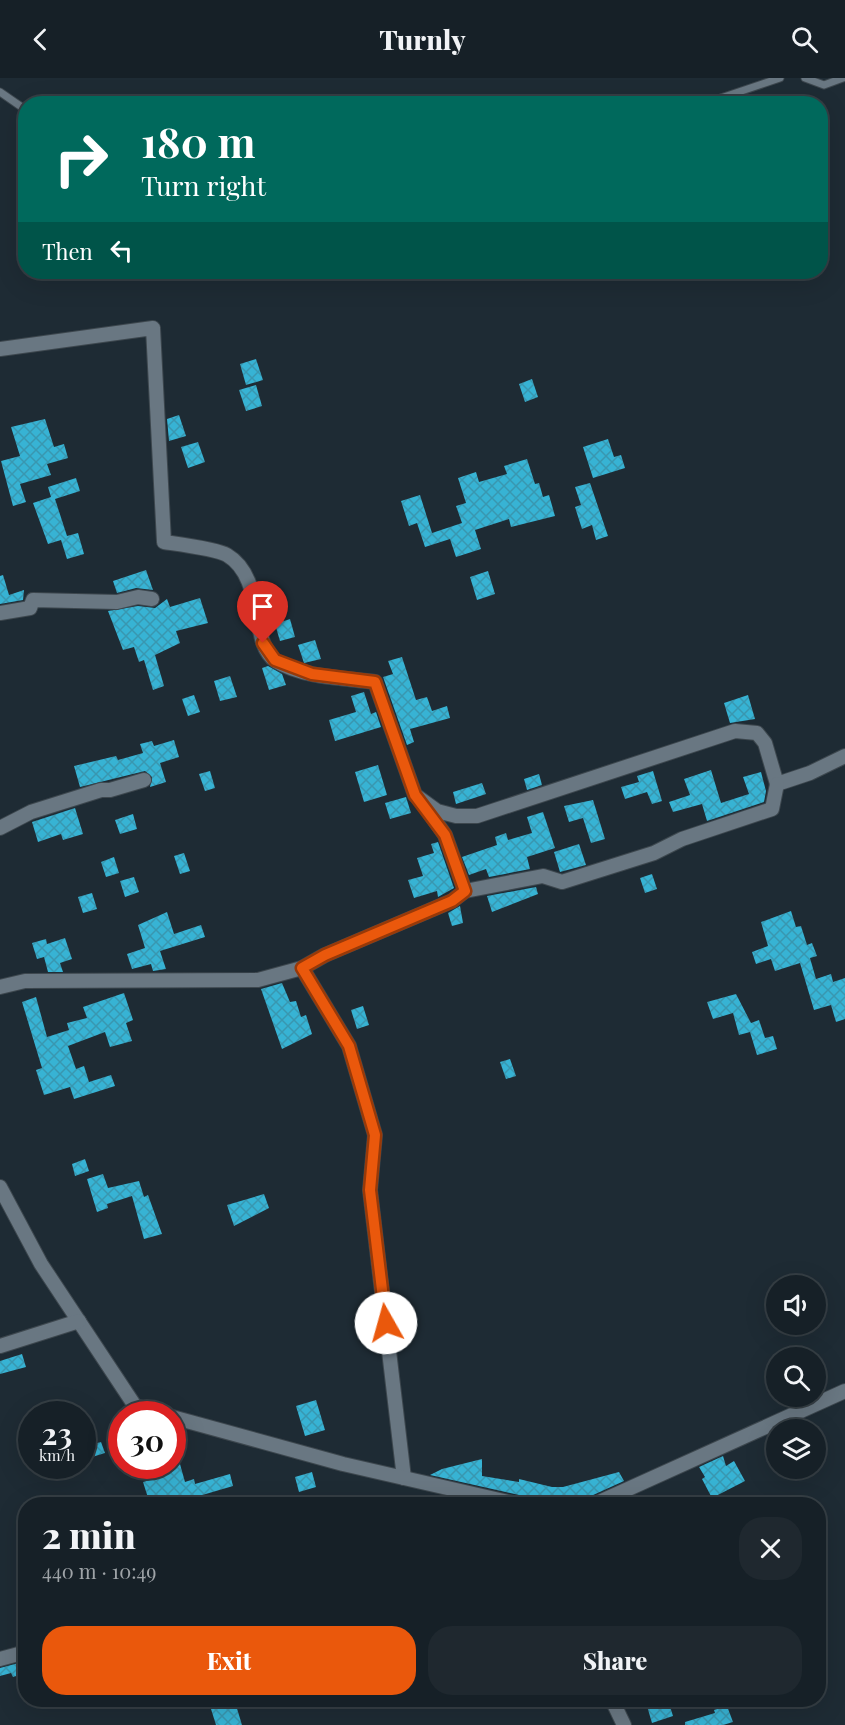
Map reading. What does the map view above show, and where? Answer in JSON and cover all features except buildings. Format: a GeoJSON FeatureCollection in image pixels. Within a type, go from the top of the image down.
{"type":"FeatureCollection","features":[{"type":"Feature","properties":{"kind":"street"},"geometry":{"type":"LineString","coordinates":[[0,349],[153,328],[164,542],[227,554],[247,576],[255,597],[263,643],[275,660],[312,674],[375,682],[415,795],[437,811],[456,816],[477,816],[735,731],[757,733],[765,743],[777,784],[772,808],[682,839],[654,853],[562,882],[543,876],[465,891],[452,901],[325,955],[302,968],[258,980],[25,981],[0,987]]}},
{"type":"Feature","properties":{"kind":"street"},"geometry":{"type":"LineString","coordinates":[[0,614],[30,608],[33,600],[117,602],[138,597],[152,599]]}},
{"type":"Feature","properties":{"kind":"street"},"geometry":{"type":"LineString","coordinates":[[777,784],[810,773],[845,756]]}},
{"type":"Feature","properties":{"kind":"street"},"geometry":{"type":"LineString","coordinates":[[0,828],[41,809],[101,790],[110,790],[144,780]]}},
{"type":"Feature","properties":{"kind":"street"},"geometry":{"type":"LineString","coordinates":[[422,801],[445,835],[465,891]]}},
{"type":"Feature","properties":{"kind":"street"},"geometry":{"type":"LineString","coordinates":[[302,968],[349,1046],[375,1135],[370,1190],[404,1478]]}},
{"type":"Feature","properties":{"kind":"street"},"geometry":{"type":"LineString","coordinates":[[0,1187],[41,1264],[131,1401]]}},
{"type":"Feature","properties":{"kind":"street"},"geometry":{"type":"LineString","coordinates":[[0,1346],[79,1321]]}},
{"type":"Feature","properties":{"kind":"street"},"geometry":{"type":"LineString","coordinates":[[611,1497],[845,1391]]}},
{"type":"Feature","properties":{"kind":"street"},"geometry":{"type":"LineString","coordinates":[[186,1421],[343,1464],[487,1497]]}},
{"type":"Feature","properties":{"kind":"street"},"geometry":{"type":"LineString","coordinates":[[0,1659],[18,1654]]}},
{"type":"Feature","properties":{"kind":"street"},"geometry":{"type":"LineString","coordinates":[[615,1707],[624,1725]]}},
{"type":"Feature","properties":{"kind":"lane"},"geometry":{"type":"LineString","coordinates":[[727,96],[780,78]]}},
{"type":"Feature","properties":{"kind":"lane"},"geometry":{"type":"LineString","coordinates":[[805,78],[824,85],[843,78]]}},
{"type":"Feature","properties":{"kind":"lane"},"geometry":{"type":"LineString","coordinates":[[0,92],[18,104]]}},
{"type":"Feature","properties":{"kind":"route"},"geometry":{"type":"LineString","coordinates":[[263,643],[275,660],[312,674],[375,682],[415,795],[422,801],[445,835],[465,891],[452,901],[325,955],[302,968],[349,1046],[375,1135],[370,1190],[386,1323]]}}]}
